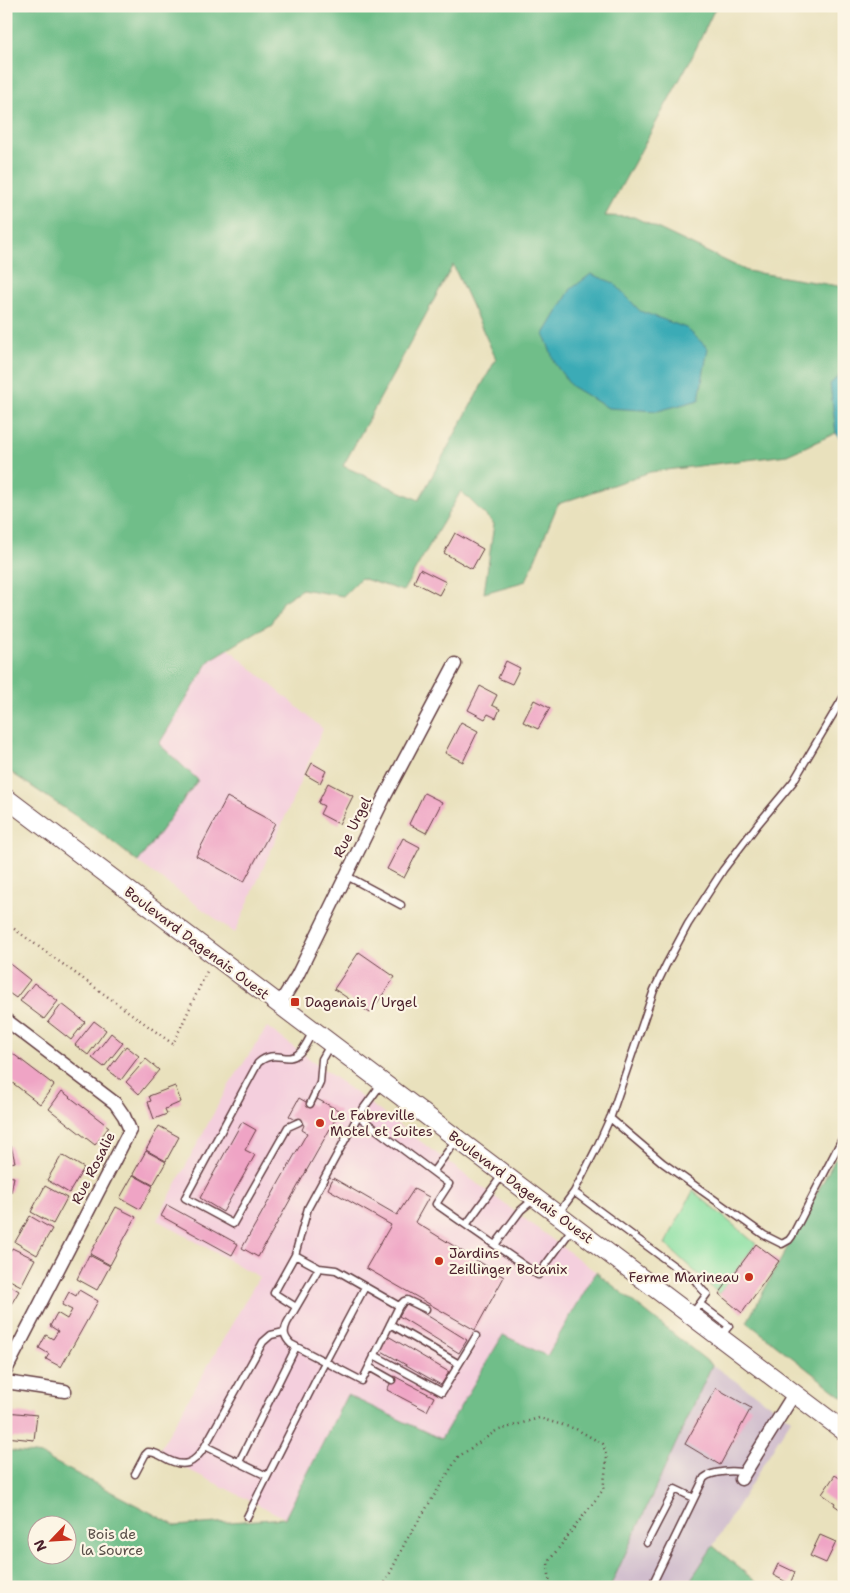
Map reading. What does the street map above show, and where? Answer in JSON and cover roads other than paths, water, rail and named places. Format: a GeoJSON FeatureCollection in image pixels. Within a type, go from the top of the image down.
{"type":"FeatureCollection","features":[{"type":"Feature","properties":{"kind":"main road","name":"Boulevard Dagenais Ouest"},"geometry":{"type":"LineString","coordinates":[[6,798],[574,1227],[695,1310],[720,1338],[844,1431]]}},
{"type":"Feature","properties":{"kind":"street","name":"Rue Urgel"},"geometry":{"type":"LineString","coordinates":[[279,1005],[297,976],[345,875],[455,664]]}},
{"type":"Feature","properties":{"kind":"street","name":"Rue Rosalie"},"geometry":{"type":"LineString","coordinates":[[6,1020],[115,1102],[130,1130],[6,1370]]}},
{"type":"Feature","properties":{"kind":"street"},"geometry":{"type":"LineString","coordinates":[[6,1382],[65,1390]]}},
{"type":"Feature","properties":{"kind":"street"},"geometry":{"type":"LineString","coordinates":[[743,1476],[794,1394]]}},
{"type":"Feature","properties":{"kind":"lane"},"geometry":{"type":"LineString","coordinates":[[558,1215],[574,1192],[610,1118],[654,990],[684,932],[723,870],[793,782],[844,696]]}},
{"type":"Feature","properties":{"kind":"lane"},"geometry":{"type":"LineString","coordinates":[[345,875],[401,905]]}},
{"type":"Feature","properties":{"kind":"lane"},"geometry":{"type":"LineString","coordinates":[[299,1122],[288,1127],[233,1224],[185,1198],[258,1063],[272,1055],[289,1058],[298,1055],[314,1030]]}},
{"type":"Feature","properties":{"kind":"lane"},"geometry":{"type":"LineString","coordinates":[[310,1104],[320,1083],[322,1059],[331,1044]]}},
{"type":"Feature","properties":{"kind":"lane"},"geometry":{"type":"LineString","coordinates":[[296,1307],[274,1293],[295,1255],[308,1208],[358,1116],[383,1082]]}},
{"type":"Feature","properties":{"kind":"lane"},"geometry":{"type":"LineString","coordinates":[[358,1116],[450,1184],[436,1204],[538,1276],[574,1227]]}},
{"type":"Feature","properties":{"kind":"lane"},"geometry":{"type":"LineString","coordinates":[[610,1118],[663,1163],[764,1235],[782,1244],[792,1236],[844,1135]]}},
{"type":"Feature","properties":{"kind":"lane"},"geometry":{"type":"LineString","coordinates":[[433,1172],[457,1139]]}},
{"type":"Feature","properties":{"kind":"lane"},"geometry":{"type":"LineString","coordinates":[[466,1225],[503,1173]]}},
{"type":"Feature","properties":{"kind":"lane"},"geometry":{"type":"LineString","coordinates":[[574,1192],[695,1280],[700,1289],[707,1294],[695,1310]]}},
{"type":"Feature","properties":{"kind":"lane"},"geometry":{"type":"LineString","coordinates":[[495,1245],[521,1210],[535,1198]]}},
{"type":"Feature","properties":{"kind":"lane"},"geometry":{"type":"LineString","coordinates":[[295,1255],[319,1268],[336,1270],[399,1306]]}},
{"type":"Feature","properties":{"kind":"lane"},"geometry":{"type":"LineString","coordinates":[[319,1268],[287,1322],[284,1332],[288,1341],[296,1347],[362,1381],[399,1306],[404,1300],[426,1309]]}},
{"type":"Feature","properties":{"kind":"lane"},"geometry":{"type":"LineString","coordinates":[[247,1517],[365,1287]]}},
{"type":"Feature","properties":{"kind":"lane"},"geometry":{"type":"LineString","coordinates":[[390,1324],[459,1364]]}},
{"type":"Feature","properties":{"kind":"lane"},"geometry":{"type":"LineString","coordinates":[[135,1474],[148,1452],[156,1453],[171,1462],[186,1464],[195,1461],[263,1342],[271,1335],[284,1332]]}},
{"type":"Feature","properties":{"kind":"lane"},"geometry":{"type":"LineString","coordinates":[[374,1355],[442,1392],[476,1336]]}},
{"type":"Feature","properties":{"kind":"lane"},"geometry":{"type":"LineString","coordinates":[[239,1462],[296,1347]]}},
{"type":"Feature","properties":{"kind":"lane"},"geometry":{"type":"LineString","coordinates":[[369,1367],[392,1380]]}},
{"type":"Feature","properties":{"kind":"lane"},"geometry":{"type":"LineString","coordinates":[[205,1446],[267,1476]]}},
{"type":"Feature","properties":{"kind":"lane"},"geometry":{"type":"LineString","coordinates":[[650,1587],[694,1498],[707,1476],[739,1472],[743,1476]]}},
{"type":"Feature","properties":{"kind":"lane"},"geometry":{"type":"LineString","coordinates":[[647,1543],[675,1490],[694,1498]]}},
{"type":"Feature","properties":{"kind":"water"},"geometry":{"type":"Polygon","coordinates":[[[591,274],[614,283],[640,311],[686,328],[708,348],[699,400],[658,411],[608,408],[571,386],[555,364],[544,334],[571,289],[591,274]]]}},
{"type":"Feature","properties":{"kind":"water"},"geometry":{"type":"Polygon","coordinates":[[[844,371],[844,445],[836,433],[830,384],[844,371]]]}},
{"type":"Feature","properties":{"kind":"place","name":"Dagenais / Urgel"},"geometry":{"type":"Point","coordinates":[295,1002]}},
{"type":"Feature","properties":{"kind":"place","name":"Le Fabreville Motel et Suites"},"geometry":{"type":"Point","coordinates":[320,1123]}},
{"type":"Feature","properties":{"kind":"place","name":"Jardins Zeillinger Botanix"},"geometry":{"type":"Point","coordinates":[439,1261]}},
{"type":"Feature","properties":{"kind":"place","name":"Ferme Marineau"},"geometry":{"type":"Point","coordinates":[749,1277]}},
{"type":"Feature","properties":{"kind":"park label","name":"Bois de la Source"},"geometry":{"type":"Point","coordinates":[112,1542]}}]}
